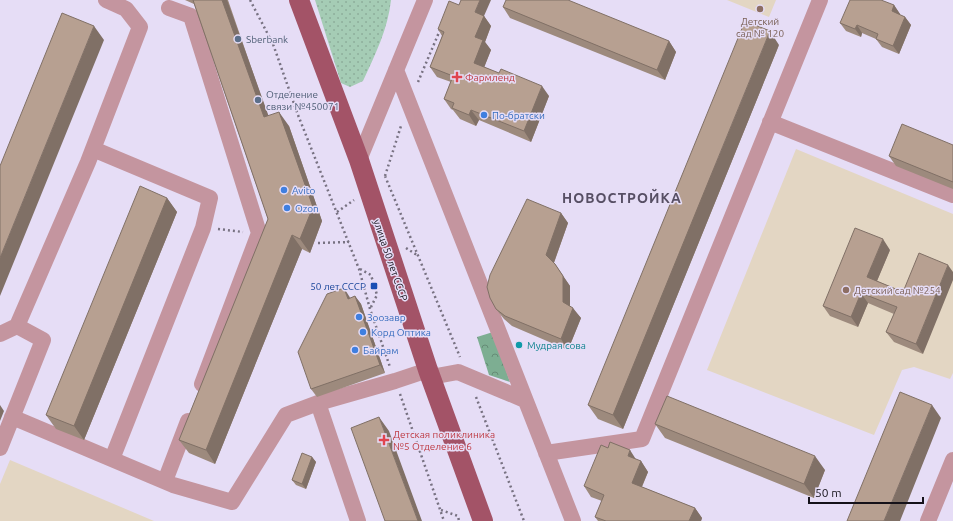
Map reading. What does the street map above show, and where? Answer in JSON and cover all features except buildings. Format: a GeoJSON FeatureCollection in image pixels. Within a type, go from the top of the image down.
{"type":"FeatureCollection","features":[{"type":"Feature","properties":{"kind":"main road","name":"улица 50 лет СССР"},"geometry":{"type":"LineString","coordinates":[[299,0],[359,160],[430,373],[483,521]]}},
{"type":"Feature","properties":{"kind":"street"},"geometry":{"type":"LineString","coordinates":[[0,334],[18,326],[93,149],[140,27],[126,9],[106,0]]}},
{"type":"Feature","properties":{"kind":"street"},"geometry":{"type":"LineString","coordinates":[[359,160],[425,0]]}},
{"type":"Feature","properties":{"kind":"street"},"geometry":{"type":"LineString","coordinates":[[546,453],[642,439],[820,0]]}},
{"type":"Feature","properties":{"kind":"street"},"geometry":{"type":"LineString","coordinates":[[165,481],[259,234],[191,16],[169,8]]}},
{"type":"Feature","properties":{"kind":"street"},"geometry":{"type":"LineString","coordinates":[[396,70],[573,521]]}},
{"type":"Feature","properties":{"kind":"street"},"geometry":{"type":"LineString","coordinates":[[770,122],[953,196]]}},
{"type":"Feature","properties":{"kind":"street"},"geometry":{"type":"LineString","coordinates":[[93,149],[210,198],[204,228],[112,459]]}},
{"type":"Feature","properties":{"kind":"street"},"geometry":{"type":"LineString","coordinates":[[0,448],[43,340],[18,326]]}},
{"type":"Feature","properties":{"kind":"street"},"geometry":{"type":"LineString","coordinates":[[12,416],[165,481],[232,502],[286,415],[318,403],[395,381],[430,373],[458,372],[525,400]]}},
{"type":"Feature","properties":{"kind":"street"},"geometry":{"type":"LineString","coordinates":[[318,403],[358,521]]}},
{"type":"Feature","properties":{"kind":"street"},"geometry":{"type":"LineString","coordinates":[[928,521],[953,460]]}},
{"type":"Feature","properties":{"kind":"path"},"geometry":{"type":"LineString","coordinates":[[250,0],[273,44],[298,115],[349,242],[359,269],[370,309],[444,521]]}},
{"type":"Feature","properties":{"kind":"path"},"geometry":{"type":"LineString","coordinates":[[385,176],[468,376],[524,521]]}},
{"type":"Feature","properties":{"kind":"path"},"geometry":{"type":"LineString","coordinates":[[204,228],[259,234]]}},
{"type":"Feature","properties":{"kind":"path"},"geometry":{"type":"LineString","coordinates":[[318,243],[349,242]]}},
{"type":"Feature","properties":{"kind":"path"},"geometry":{"type":"LineString","coordinates":[[359,269],[371,275],[377,296],[370,309]]}},
{"type":"Feature","properties":{"kind":"path"},"geometry":{"type":"LineString","coordinates":[[440,510],[458,516],[459,521]]}},
{"type":"Feature","properties":{"kind":"shaded area","name":"Детский сад № 120"},"geometry":{"type":"Polygon","coordinates":[[[727,0],[776,0],[769,17],[727,0]]]}},
{"type":"Feature","properties":{"kind":"shaded area","name":"Детский сад №254"},"geometry":{"type":"Polygon","coordinates":[[[796,149],[953,214],[953,373],[950,379],[914,367],[902,370],[874,435],[707,370],[796,149]]]}},
{"type":"Feature","properties":{"kind":"shaded area"},"geometry":{"type":"Polygon","coordinates":[[[10,460],[154,521],[0,521],[0,484],[10,460]]]}},
{"type":"Feature","properties":{"kind":"green space"},"geometry":{"type":"Polygon","coordinates":[[[315,0],[391,0],[384,32],[363,81],[350,87],[341,83],[315,0]]]}},
{"type":"Feature","properties":{"kind":"green space"},"geometry":{"type":"Polygon","coordinates":[[[493,332],[510,382],[489,375],[477,337],[493,332]]]}},
{"type":"Feature","properties":{"kind":"place","name":"Детский сад № 120"},"geometry":{"type":"Point","coordinates":[760,9]}},
{"type":"Feature","properties":{"kind":"place","name":"Sberbank"},"geometry":{"type":"Point","coordinates":[238,39]}},
{"type":"Feature","properties":{"kind":"place","name":"Фармленд"},"geometry":{"type":"Point","coordinates":[457,77]}},
{"type":"Feature","properties":{"kind":"place","name":"Отделение связи №450071"},"geometry":{"type":"Point","coordinates":[258,100]}},
{"type":"Feature","properties":{"kind":"place","name":"По-братски"},"geometry":{"type":"Point","coordinates":[484,115]}},
{"type":"Feature","properties":{"kind":"place","name":"Avito"},"geometry":{"type":"Point","coordinates":[284,190]}},
{"type":"Feature","properties":{"kind":"place","name":"Ozon"},"geometry":{"type":"Point","coordinates":[287,208]}},
{"type":"Feature","properties":{"kind":"place","name":"50 лет СССР"},"geometry":{"type":"Point","coordinates":[374,286]}},
{"type":"Feature","properties":{"kind":"place","name":"Детский сад №254"},"geometry":{"type":"Point","coordinates":[846,290]}},
{"type":"Feature","properties":{"kind":"place","name":"Зоозавр"},"geometry":{"type":"Point","coordinates":[359,317]}},
{"type":"Feature","properties":{"kind":"place","name":"Корд Оптика"},"geometry":{"type":"Point","coordinates":[363,332]}},
{"type":"Feature","properties":{"kind":"place","name":"Мудрая сова"},"geometry":{"type":"Point","coordinates":[519,345]}},
{"type":"Feature","properties":{"kind":"place","name":"Байрам"},"geometry":{"type":"Point","coordinates":[355,350]}},
{"type":"Feature","properties":{"kind":"place","name":"Детская поликлиника №5 Отделение 6"},"geometry":{"type":"Point","coordinates":[384,440]}},
{"type":"Feature","properties":{"kind":"district","name":"НОВОСТРОЙКА"},"geometry":{"type":"Point","coordinates":[622,198]}}]}
